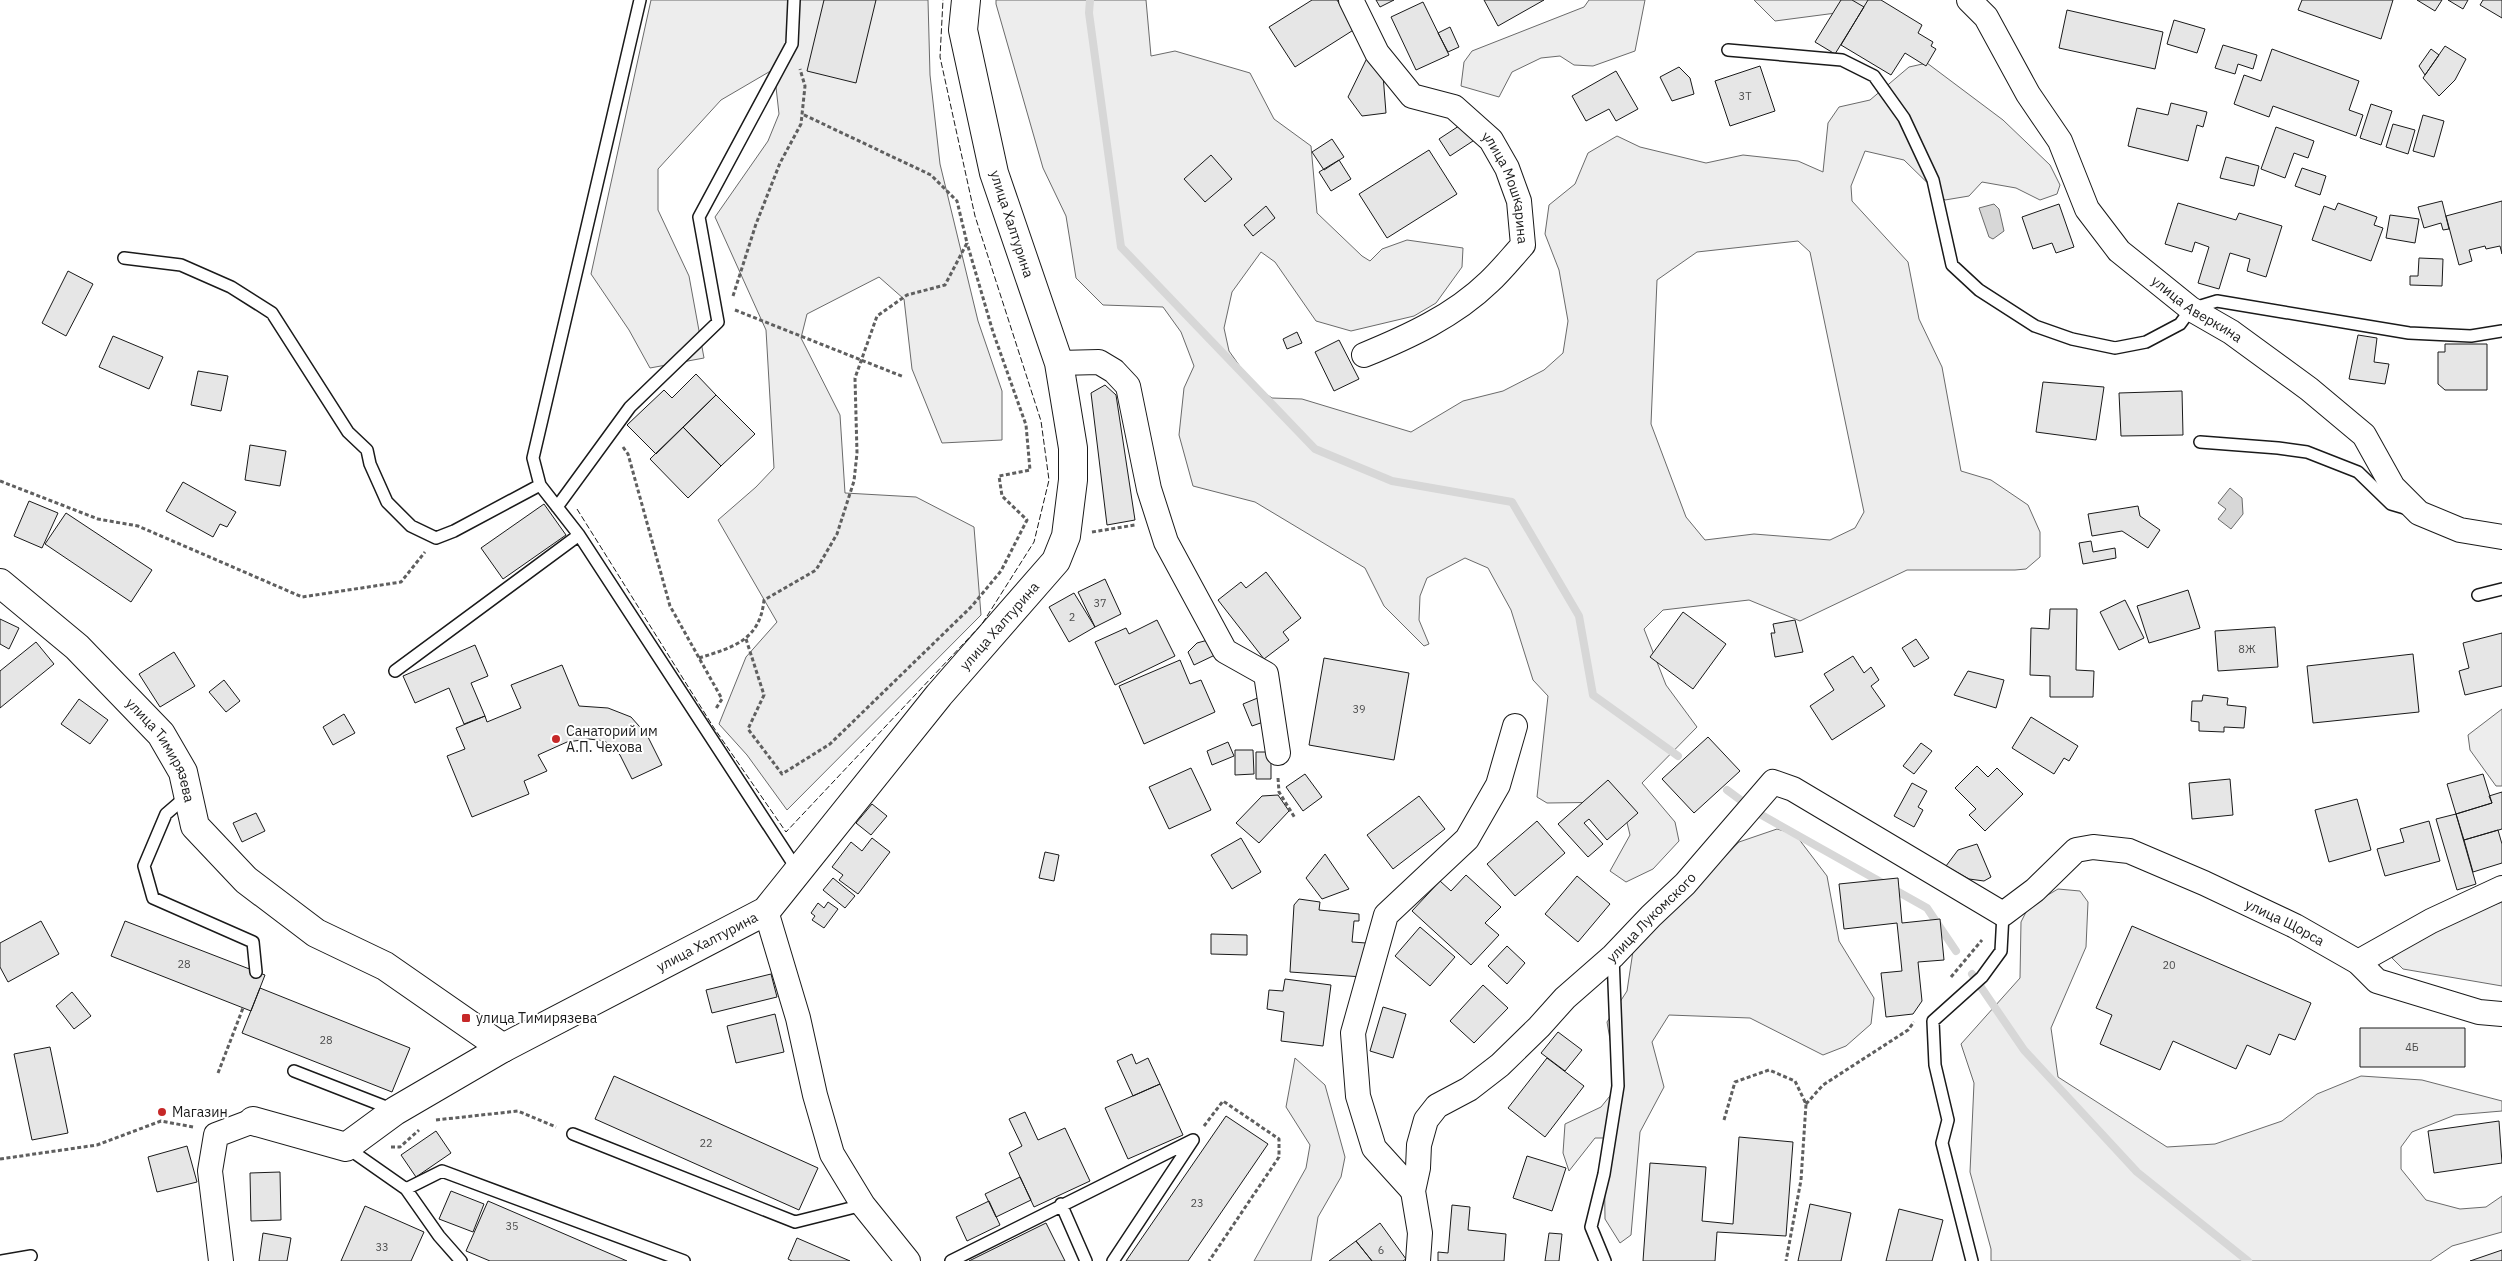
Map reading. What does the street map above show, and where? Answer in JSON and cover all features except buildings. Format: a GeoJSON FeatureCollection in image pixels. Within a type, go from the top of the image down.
{"type":"FeatureCollection","features":[{"type":"Feature","properties":{"kind":"street","name":"улица Халтурина"},"geometry":{"type":"LineString","coordinates":[[396,1111],[503,1048],[766,912],[939,694],[1056,561],[1066,536],[1073,480],[1073,448],[1059,363],[994,173],[963,30],[966,0]]}},
{"type":"Feature","properties":{"kind":"street","name":"улица Мошкарина"},"geometry":{"type":"LineString","coordinates":[[1351,0],[1377,53],[1412,96],[1454,107],[1491,140],[1507,168],[1519,201],[1523,245],[1488,283],[1450,312],[1408,337],[1364,355]]}},
{"type":"Feature","properties":{"kind":"street","name":"улица Аверкина"},"geometry":{"type":"LineString","coordinates":[[1968,0],[1986,17],[2028,94],[2060,141],[2087,209],[2119,251],[2190,309],[2214,321],[2275,364],[2364,435],[2393,487],[2419,513],[2460,530],[2502,537]]}},
{"type":"Feature","properties":{"kind":"street"},"geometry":{"type":"LineString","coordinates":[[1059,363],[1099,362],[1114,372],[1128,386],[1149,489],[1166,542],[1225,651],[1266,674],[1278,752]]}},
{"type":"Feature","properties":{"kind":"street","name":"улица Тимирязева"},"geometry":{"type":"LineString","coordinates":[[0,583],[77,647],[162,734],[183,772],[195,826],[246,880],[316,932],[385,966],[503,1048]]}},
{"type":"Feature","properties":{"kind":"street"},"geometry":{"type":"LineString","coordinates":[[1413,1191],[1374,1148],[1358,1096],[1353,1033],[1386,915],[1467,839],[1498,785],[1515,726]]}},
{"type":"Feature","properties":{"kind":"street","name":"улица Лукомского"},"geometry":{"type":"LineString","coordinates":[[1418,1261],[1420,1233],[1413,1191],[1418,1168],[1419,1145],[1426,1120],[1437,1106],[1470,1089],[1500,1065],[1539,1027],[1565,998],[1613,956],[1685,884],[1773,782],[1793,789],[2003,914]]}},
{"type":"Feature","properties":{"kind":"street","name":"улица Щорса"},"geometry":{"type":"LineString","coordinates":[[2003,914],[2035,890],[2063,860],[2076,850],[2093,848],[2129,851],[2204,883],[2295,926],[2358,962],[2377,981],[2479,1012],[2502,1014]]}},
{"type":"Feature","properties":{"kind":"street"},"geometry":{"type":"LineString","coordinates":[[2358,962],[2431,921],[2502,888]]}},
{"type":"Feature","properties":{"kind":"street"},"geometry":{"type":"LineString","coordinates":[[766,912],[798,1018],[815,1094],[832,1154],[864,1205],[908,1261]]}},
{"type":"Feature","properties":{"kind":"street"},"geometry":{"type":"LineString","coordinates":[[221,1261],[210,1171],[216,1135],[253,1121],[346,1147],[396,1111]]}},
{"type":"Feature","properties":{"kind":"lane"},"geometry":{"type":"LineString","coordinates":[[640,0],[533,458],[540,485],[579,535],[798,871]]}},
{"type":"Feature","properties":{"kind":"lane"},"geometry":{"type":"LineString","coordinates":[[557,507],[630,407],[718,322],[699,217],[792,44],[794,0]]}},
{"type":"Feature","properties":{"kind":"lane"},"geometry":{"type":"LineString","coordinates":[[1728,50],[1842,60],[1874,76],[1904,118],[1934,180],[1952,265],[1979,290],[2035,326],[2072,339],[2115,348],[2146,342],[2180,324],[2190,309],[2217,302],[2408,333],[2471,336],[2502,331]]}},
{"type":"Feature","properties":{"kind":"lane"},"geometry":{"type":"LineString","coordinates":[[124,258],[182,265],[231,287],[272,313],[348,432],[367,450],[370,464],[386,502],[411,526],[436,538],[454,531],[540,485]]}},
{"type":"Feature","properties":{"kind":"lane"},"geometry":{"type":"LineString","coordinates":[[2200,442],[2307,452],[2358,472],[2391,504],[2419,513]]}},
{"type":"Feature","properties":{"kind":"lane"},"geometry":{"type":"LineString","coordinates":[[394,671],[579,535]]}},
{"type":"Feature","properties":{"kind":"lane"},"geometry":{"type":"LineString","coordinates":[[2478,595],[2502,589]]}},
{"type":"Feature","properties":{"kind":"lane"},"geometry":{"type":"LineString","coordinates":[[188,796],[166,814],[144,866],[153,898],[253,942],[256,972]]}},
{"type":"Feature","properties":{"kind":"lane"},"geometry":{"type":"LineString","coordinates":[[1972,1261],[1942,1143],[1948,1120],[1935,1065],[1933,1022],[1982,977],[2000,951],[2003,914]]}},
{"type":"Feature","properties":{"kind":"lane"},"geometry":{"type":"LineString","coordinates":[[1605,1261],[1591,1227],[1604,1174],[1618,1086],[1613,956]]}},
{"type":"Feature","properties":{"kind":"lane"},"geometry":{"type":"LineString","coordinates":[[294,1071],[396,1111]]}},
{"type":"Feature","properties":{"kind":"lane"},"geometry":{"type":"LineString","coordinates":[[573,1134],[795,1222],[864,1205]]}},
{"type":"Feature","properties":{"kind":"lane"},"geometry":{"type":"LineString","coordinates":[[951,1261],[1061,1204],[1193,1140]]}},
{"type":"Feature","properties":{"kind":"lane"},"geometry":{"type":"LineString","coordinates":[[1113,1261],[1193,1140]]}},
{"type":"Feature","properties":{"kind":"lane"},"geometry":{"type":"LineString","coordinates":[[346,1147],[406,1189],[440,1236],[462,1261]]}},
{"type":"Feature","properties":{"kind":"lane"},"geometry":{"type":"LineString","coordinates":[[406,1189],[442,1170],[684,1261]]}},
{"type":"Feature","properties":{"kind":"lane"},"geometry":{"type":"LineString","coordinates":[[1061,1204],[1086,1261]]}},
{"type":"Feature","properties":{"kind":"lane"},"geometry":{"type":"LineString","coordinates":[[2,1261],[31,1256]]}},
{"type":"Feature","properties":{"kind":"path"},"geometry":{"type":"LineString","coordinates":[[718,322],[729,308],[756,224],[780,163],[801,124],[805,86],[792,44]]}},
{"type":"Feature","properties":{"kind":"path"},"geometry":{"type":"LineString","coordinates":[[746,639],[764,694],[748,729],[782,774],[830,744],[972,606],[1001,571],[1027,520],[1002,496],[999,476],[1030,470],[1026,425],[993,332],[957,201],[931,175],[802,114]]}},
{"type":"Feature","properties":{"kind":"path"},"geometry":{"type":"LineString","coordinates":[[699,658],[746,639],[762,618],[764,600],[816,570],[837,534],[854,481],[857,453],[855,378],[877,316],[907,295],[945,285],[967,243]]}},
{"type":"Feature","properties":{"kind":"path"},"geometry":{"type":"LineString","coordinates":[[729,308],[904,377]]}},
{"type":"Feature","properties":{"kind":"path"},"geometry":{"type":"LineString","coordinates":[[612,432],[628,454],[670,606],[722,699],[704,727]]}},
{"type":"Feature","properties":{"kind":"path"},"geometry":{"type":"LineString","coordinates":[[0,481],[98,519],[138,526],[302,598],[401,582],[436,538]]}},
{"type":"Feature","properties":{"kind":"path"},"geometry":{"type":"LineString","coordinates":[[1066,536],[1159,521]]}},
{"type":"Feature","properties":{"kind":"path"},"geometry":{"type":"LineString","coordinates":[[1278,752],[1279,792],[1295,818]]}},
{"type":"Feature","properties":{"kind":"path"},"geometry":{"type":"LineString","coordinates":[[1950,978],[2003,914]]}},
{"type":"Feature","properties":{"kind":"path"},"geometry":{"type":"LineString","coordinates":[[218,1073],[243,1008]]}},
{"type":"Feature","properties":{"kind":"path"},"geometry":{"type":"LineString","coordinates":[[1806,1104],[1823,1085],[1908,1030],[1918,1017]]}},
{"type":"Feature","properties":{"kind":"path"},"geometry":{"type":"LineString","coordinates":[[1724,1120],[1736,1082],[1769,1070],[1794,1081],[1806,1104],[1801,1180],[1786,1261]]}},
{"type":"Feature","properties":{"kind":"path"},"geometry":{"type":"LineString","coordinates":[[1193,1140],[1223,1100],[1279,1139],[1279,1157],[1210,1261]]}},
{"type":"Feature","properties":{"kind":"path"},"geometry":{"type":"LineString","coordinates":[[430,1120],[518,1111],[573,1134]]}},
{"type":"Feature","properties":{"kind":"path"},"geometry":{"type":"LineString","coordinates":[[0,1159],[97,1145],[162,1121],[193,1127],[216,1135]]}},
{"type":"Feature","properties":{"kind":"path"},"geometry":{"type":"LineString","coordinates":[[346,1147],[400,1147],[422,1127]]}},
{"type":"Feature","properties":{"kind":"shaded area"},"geometry":{"type":"Polygon","coordinates":[[[651,0],[928,0],[930,75],[940,164],[978,321],[1002,391],[1002,440],[942,443],[912,369],[904,299],[879,277],[807,314],[801,338],[840,415],[845,493],[916,497],[974,527],[981,615],[787,810],[747,755],[719,724],[746,657],[777,622],[718,520],[756,487],[774,468],[766,330],[715,217],[768,141],[779,114],[774,69],[721,100],[658,169],[658,210],[689,276],[704,358],[650,368],[629,330],[591,274],[651,0]]]}},
{"type":"Feature","properties":{"kind":"shaded area"},"geometry":{"type":"Polygon","coordinates":[[[996,0],[1146,0],[1151,56],[1175,51],[1250,73],[1274,119],[1311,146],[1317,213],[1362,256],[1370,261],[1382,249],[1407,240],[1463,248],[1462,267],[1436,303],[1414,316],[1351,331],[1316,321],[1275,262],[1261,252],[1232,292],[1224,328],[1229,351],[1254,386],[1272,398],[1302,399],[1411,432],[1463,401],[1503,391],[1544,370],[1563,353],[1568,321],[1559,270],[1545,234],[1549,205],[1575,184],[1588,153],[1617,136],[1640,147],[1706,163],[1743,155],[1798,161],[1823,172],[1828,123],[1839,107],[1870,100],[1909,67],[1927,63],[2003,120],[2050,165],[2060,185],[2057,194],[2040,200],[2016,188],[1982,182],[1969,196],[1945,200],[1904,160],[1865,151],[1851,186],[1852,201],[1908,262],[1919,319],[1942,367],[1961,471],[1991,480],[2028,505],[2040,532],[2040,557],[2026,569],[1907,570],[1800,621],[1749,600],[1663,610],[1644,629],[1666,685],[1697,727],[1642,783],[1675,822],[1679,841],[1653,869],[1626,882],[1610,871],[1630,835],[1622,802],[1547,803],[1537,797],[1548,696],[1533,680],[1511,610],[1488,568],[1465,558],[1427,578],[1420,596],[1419,620],[1429,644],[1424,646],[1384,606],[1365,568],[1255,502],[1193,486],[1179,435],[1184,388],[1194,366],[1181,332],[1163,307],[1103,305],[1076,278],[1066,216],[1043,168],[996,0]],[[1798,241],[1697,252],[1657,280],[1651,424],[1686,517],[1705,540],[1754,534],[1830,540],[1855,528],[1864,512],[1810,252],[1798,241]]]}},
{"type":"Feature","properties":{"kind":"shaded area"},"geometry":{"type":"Polygon","coordinates":[[[1589,0],[1645,0],[1635,51],[1593,66],[1574,65],[1560,56],[1541,58],[1512,72],[1499,97],[1461,86],[1464,62],[1472,51],[1584,7],[1589,0]]]}},
{"type":"Feature","properties":{"kind":"shaded area"},"geometry":{"type":"Polygon","coordinates":[[[1754,0],[1874,0],[1859,10],[1775,21],[1754,0]]]}},
{"type":"Feature","properties":{"kind":"shaded area"},"geometry":{"type":"Polygon","coordinates":[[[1994,204],[1999,209],[2004,231],[1993,239],[1989,237],[1979,208],[1994,204]]]}},
{"type":"Feature","properties":{"kind":"shaded area"},"geometry":{"type":"Polygon","coordinates":[[[2230,488],[2242,498],[2243,514],[2231,529],[2218,519],[2226,509],[2218,503],[2230,488]]]}},
{"type":"Feature","properties":{"kind":"shaded area"},"geometry":{"type":"Polygon","coordinates":[[[2502,709],[2502,786],[2496,786],[2470,750],[2468,735],[2502,709]]]}},
{"type":"Feature","properties":{"kind":"shaded area"},"geometry":{"type":"Polygon","coordinates":[[[1777,829],[1795,834],[1827,876],[1839,941],[1874,998],[1871,1024],[1846,1046],[1823,1055],[1750,1018],[1669,1015],[1652,1042],[1664,1087],[1640,1132],[1631,1235],[1620,1243],[1605,1219],[1604,1138],[1595,1138],[1569,1171],[1563,1153],[1565,1124],[1601,1107],[1618,1086],[1607,1022],[1627,991],[1633,951],[1739,842],[1777,829]]]}},
{"type":"Feature","properties":{"kind":"shaded area"},"geometry":{"type":"Polygon","coordinates":[[[2058,889],[2080,891],[2088,902],[2086,947],[2051,1028],[2058,1077],[2167,1147],[2215,1144],[2282,1121],[2317,1094],[2361,1076],[2422,1080],[2502,1101],[2502,1111],[2455,1115],[2412,1132],[2401,1147],[2401,1169],[2426,1200],[2460,1209],[2486,1207],[2502,1196],[2502,1232],[2452,1246],[2430,1261],[1991,1261],[1991,1249],[1970,1172],[1974,1083],[1961,1044],[2020,978],[2021,922],[2029,906],[2058,889]]]}},
{"type":"Feature","properties":{"kind":"shaded area"},"geometry":{"type":"Polygon","coordinates":[[[2502,902],[2502,986],[2403,969],[2392,958],[2433,927],[2502,902]]]}},
{"type":"Feature","properties":{"kind":"shaded area"},"geometry":{"type":"Polygon","coordinates":[[[1295,1058],[1325,1085],[1345,1157],[1341,1177],[1318,1217],[1311,1261],[1254,1261],[1306,1168],[1310,1145],[1286,1107],[1295,1058]]]}},
{"type":"Feature","properties":{"kind":"waterway"},"geometry":{"type":"LineString","coordinates":[[1090,0],[1089,13],[1121,247],[1315,449],[1392,481],[1512,502],[1579,616],[1593,695],[1678,756]]}},
{"type":"Feature","properties":{"kind":"waterway"},"geometry":{"type":"LineString","coordinates":[[1727,790],[1758,813],[1927,908],[1956,951]]}},
{"type":"Feature","properties":{"kind":"waterway"},"geometry":{"type":"LineString","coordinates":[[1972,974],[2024,1050],[2137,1172],[2248,1261]]}},
{"type":"Feature","properties":{"kind":"fence"},"geometry":{"type":"LineString","coordinates":[[577,509],[714,728],[786,832],[982,624],[1034,542],[1049,480],[1041,421],[975,216],[940,57],[943,0]]}},
{"type":"Feature","properties":{"kind":"place","name":"Санаторий им А.П. Чехова"},"geometry":{"type":"Point","coordinates":[556,739]}},
{"type":"Feature","properties":{"kind":"place","name":"улица Тимирязева"},"geometry":{"type":"Point","coordinates":[466,1018]}},
{"type":"Feature","properties":{"kind":"place","name":"Магазин"},"geometry":{"type":"Point","coordinates":[162,1112]}}]}
